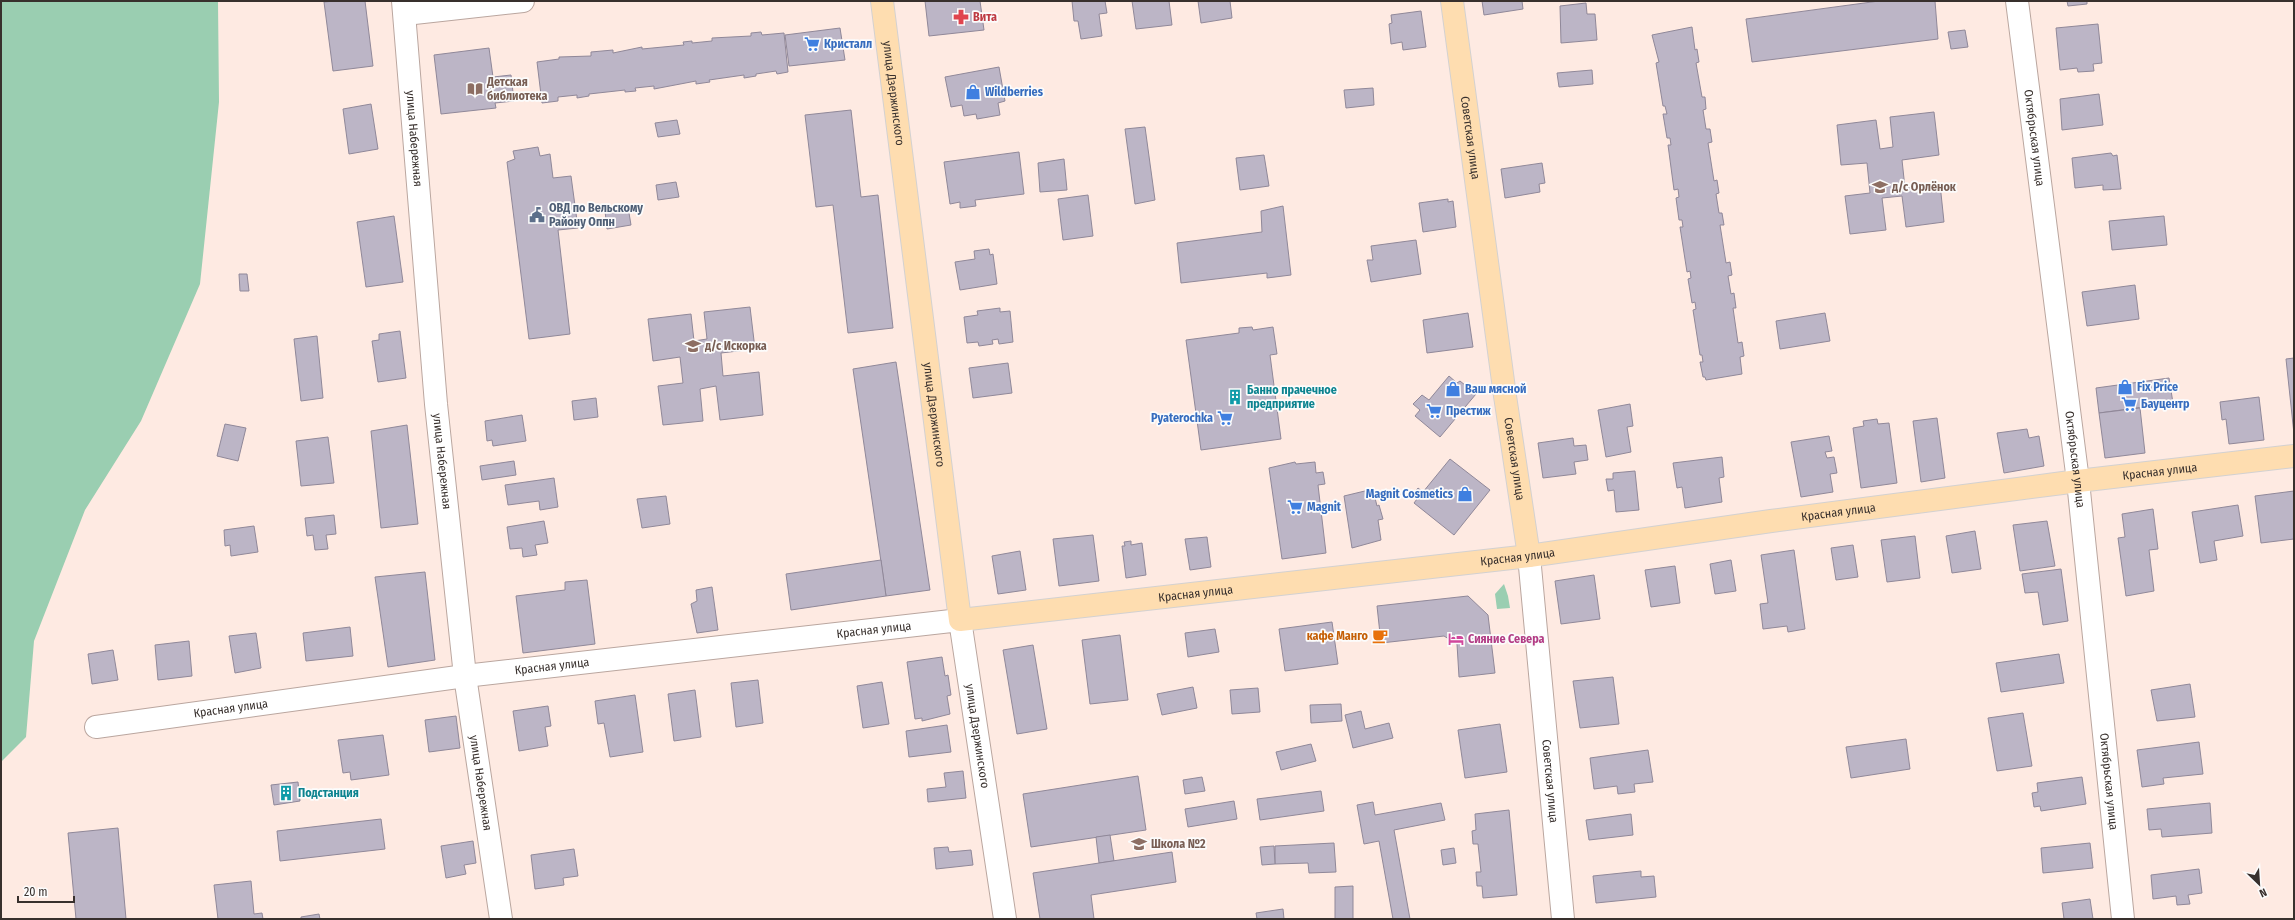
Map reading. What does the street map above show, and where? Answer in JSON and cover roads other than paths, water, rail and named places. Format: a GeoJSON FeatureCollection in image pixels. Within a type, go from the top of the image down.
{"type":"FeatureCollection","features":[{"type":"Feature","properties":{"kind":"main road","name":"улица Дзержинского"},"geometry":{"type":"LineString","coordinates":[[882,1],[960,620]]}},
{"type":"Feature","properties":{"kind":"main road","name":"Советская улица"},"geometry":{"type":"LineString","coordinates":[[1452,1],[1528,556]]}},
{"type":"Feature","properties":{"kind":"main road","name":"Красная улица"},"geometry":{"type":"LineString","coordinates":[[960,620],[1528,556],[1771,521],[2078,481],[2294,456]]}},
{"type":"Feature","properties":{"kind":"street"},"geometry":{"type":"LineString","coordinates":[[404,7],[523,1]]}},
{"type":"Feature","properties":{"kind":"street","name":"Октябрьская улица"},"geometry":{"type":"LineString","coordinates":[[2017,1],[2078,481],[2123,919]]}},
{"type":"Feature","properties":{"kind":"street","name":"улица Набережная"},"geometry":{"type":"LineString","coordinates":[[404,7],[436,404],[465,676],[500,919]]}},
{"type":"Feature","properties":{"kind":"street","name":"Советская улица"},"geometry":{"type":"LineString","coordinates":[[1528,556],[1564,919]]}},
{"type":"Feature","properties":{"kind":"street","name":"Красная улица"},"geometry":{"type":"LineString","coordinates":[[96,727],[465,676],[960,620]]}},
{"type":"Feature","properties":{"kind":"street","name":"улица Дзержинского"},"geometry":{"type":"LineString","coordinates":[[960,620],[1005,919]]}},
{"type":"Feature","properties":{"kind":"place","name":"Вита"},"geometry":{"type":"Point","coordinates":[961,17]}},
{"type":"Feature","properties":{"kind":"place","name":"Кристалл"},"geometry":{"type":"Point","coordinates":[812,44]}},
{"type":"Feature","properties":{"kind":"place","name":"Детская библиотека"},"geometry":{"type":"Point","coordinates":[475,89]}},
{"type":"Feature","properties":{"kind":"place","name":"Wildberries"},"geometry":{"type":"Point","coordinates":[973,92]}},
{"type":"Feature","properties":{"kind":"place","name":"д/с Орлёнок"},"geometry":{"type":"Point","coordinates":[1880,187]}},
{"type":"Feature","properties":{"kind":"place","name":"ОВД по Вельскому Району Оппн"},"geometry":{"type":"Point","coordinates":[537,215]}},
{"type":"Feature","properties":{"kind":"place","name":"д/с Искорка"},"geometry":{"type":"Point","coordinates":[693,346]}},
{"type":"Feature","properties":{"kind":"place","name":"Fix Price"},"geometry":{"type":"Point","coordinates":[2125,387]}},
{"type":"Feature","properties":{"kind":"place","name":"Ваш мясной"},"geometry":{"type":"Point","coordinates":[1453,389]}},
{"type":"Feature","properties":{"kind":"place","name":"Банно прачечное предприятие"},"geometry":{"type":"Point","coordinates":[1235,397]}},
{"type":"Feature","properties":{"kind":"place","name":"Бауцентр"},"geometry":{"type":"Point","coordinates":[2129,404]}},
{"type":"Feature","properties":{"kind":"place","name":"Престиж"},"geometry":{"type":"Point","coordinates":[1434,411]}},
{"type":"Feature","properties":{"kind":"place","name":"Pyaterochka"},"geometry":{"type":"Point","coordinates":[1225,418]}},
{"type":"Feature","properties":{"kind":"place","name":"Magnit Cosmetics"},"geometry":{"type":"Point","coordinates":[1465,494]}},
{"type":"Feature","properties":{"kind":"place","name":"Magnit"},"geometry":{"type":"Point","coordinates":[1295,507]}},
{"type":"Feature","properties":{"kind":"place","name":"кафе Манго"},"geometry":{"type":"Point","coordinates":[1380,636]}},
{"type":"Feature","properties":{"kind":"place","name":"Сияние Севера"},"geometry":{"type":"Point","coordinates":[1456,639]}},
{"type":"Feature","properties":{"kind":"place","name":"Подстанция"},"geometry":{"type":"Point","coordinates":[286,793]}},
{"type":"Feature","properties":{"kind":"place","name":"Школа №2"},"geometry":{"type":"Point","coordinates":[1139,844]}}]}
